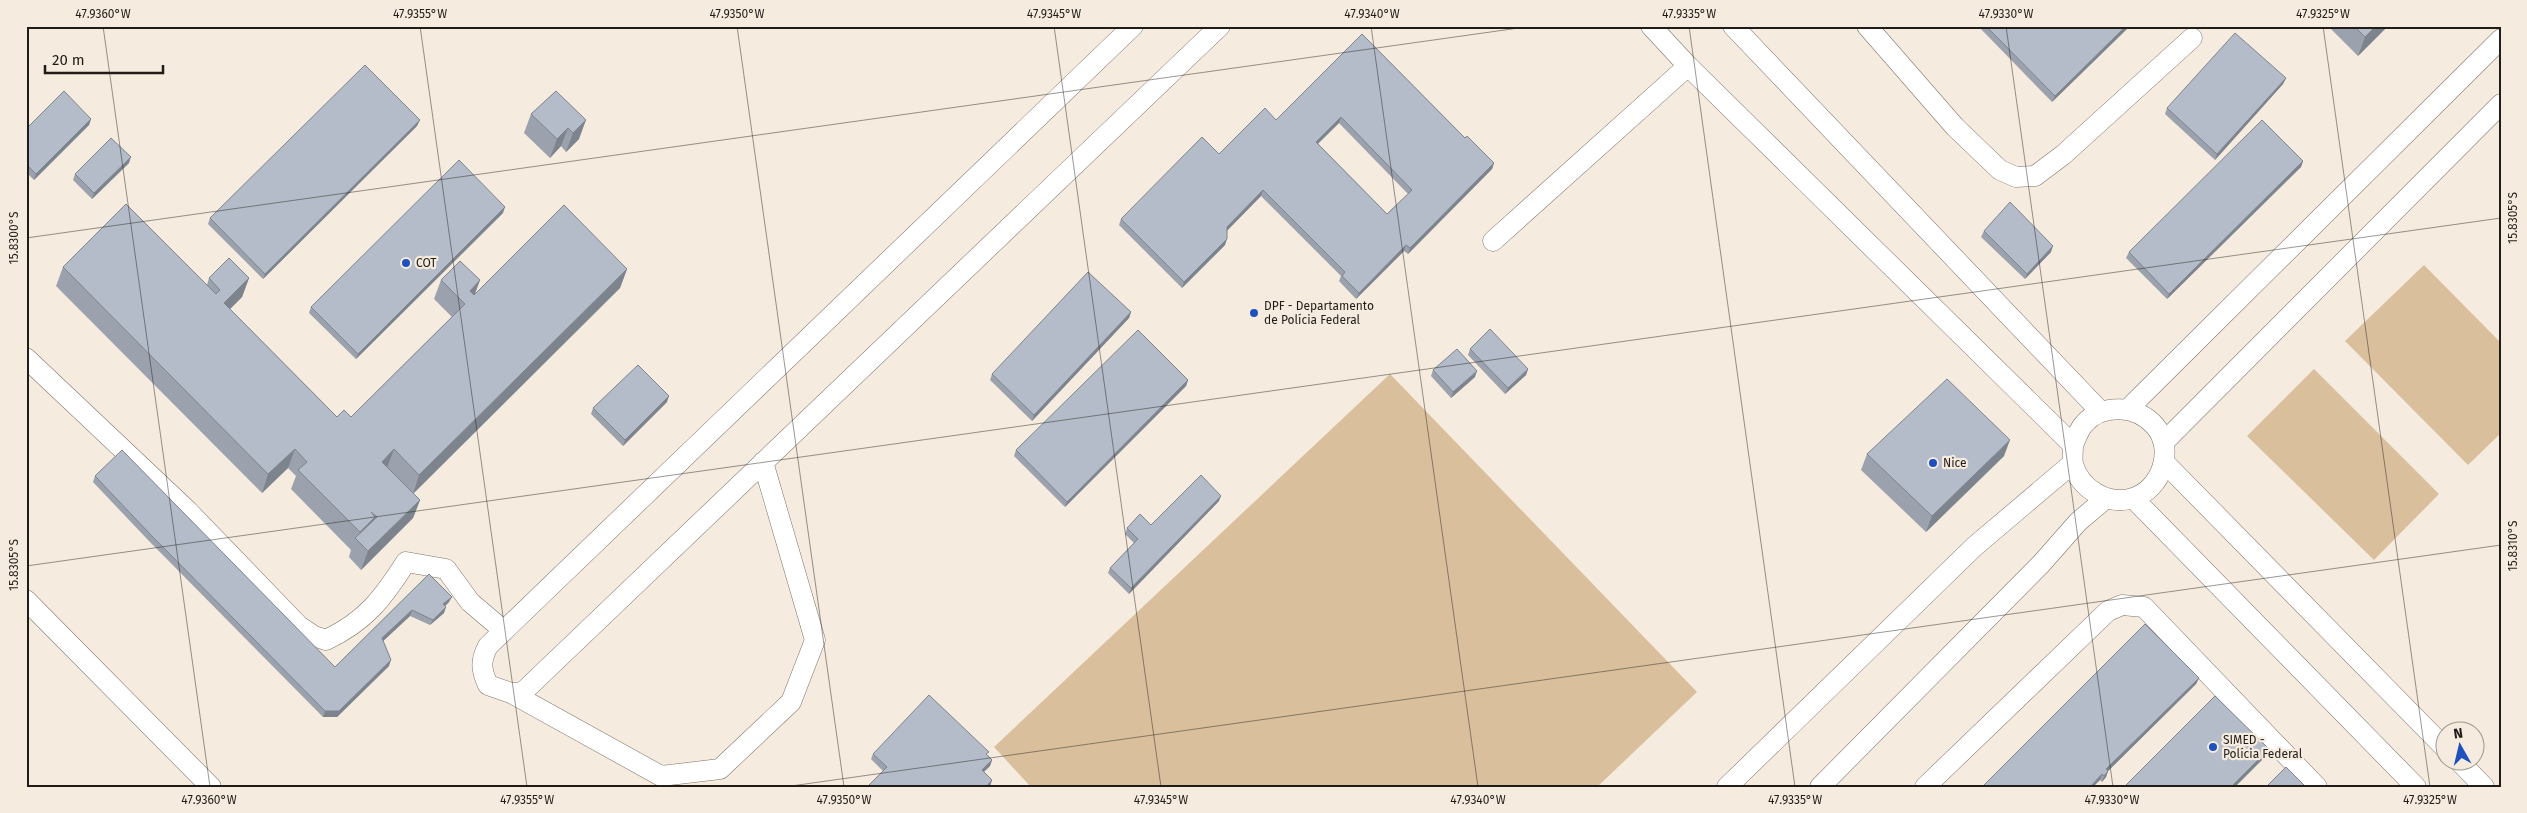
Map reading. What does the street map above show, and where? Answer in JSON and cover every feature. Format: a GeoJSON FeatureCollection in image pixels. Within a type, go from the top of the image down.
{"type":"FeatureCollection","features":[{"type":"Feature","properties":{"kind":"lane"},"geometry":{"type":"LineString","coordinates":[[763,462],[815,640],[791,702],[720,770],[661,776],[511,693],[488,685],[483,674],[482,659],[488,646],[1133,26]]}},
{"type":"Feature","properties":{"kind":"lane"},"geometry":{"type":"LineString","coordinates":[[511,693],[523,692],[1220,26]]}},
{"type":"Feature","properties":{"kind":"lane"},"geometry":{"type":"LineString","coordinates":[[1651,26],[1688,66],[2073,454],[2084,485],[2105,499],[2133,498],[2154,485],[2165,463],[2164,442],[2156,427],[2144,416],[2128,409],[2101,412],[2083,425],[2073,454],[1975,546],[1727,787]]}},
{"type":"Feature","properties":{"kind":"lane"},"geometry":{"type":"LineString","coordinates":[[1733,26],[2101,412]]}},
{"type":"Feature","properties":{"kind":"lane"},"geometry":{"type":"LineString","coordinates":[[1867,26],[1955,128],[2000,170],[2016,177],[2035,176],[2063,156],[2192,38]]}},
{"type":"Feature","properties":{"kind":"lane"},"geometry":{"type":"LineString","coordinates":[[2128,409],[2501,39]]}},
{"type":"Feature","properties":{"kind":"lane"},"geometry":{"type":"LineString","coordinates":[[1493,241],[1688,66]]}},
{"type":"Feature","properties":{"kind":"lane"},"geometry":{"type":"LineString","coordinates":[[2164,442],[2501,104]]}},
{"type":"Feature","properties":{"kind":"lane"},"geometry":{"type":"LineString","coordinates":[[26,358],[188,511],[299,626],[314,636],[326,640],[350,629],[383,597],[406,562],[446,569],[470,602],[504,631]]}},
{"type":"Feature","properties":{"kind":"lane"},"geometry":{"type":"LineString","coordinates":[[2165,463],[2434,737]]}},
{"type":"Feature","properties":{"kind":"lane"},"geometry":{"type":"LineString","coordinates":[[2133,498],[2416,787]]}},
{"type":"Feature","properties":{"kind":"lane"},"geometry":{"type":"LineString","coordinates":[[1820,787],[2041,564],[2078,522],[2105,499]]}},
{"type":"Feature","properties":{"kind":"lane"},"geometry":{"type":"LineString","coordinates":[[26,600],[211,787]]}},
{"type":"Feature","properties":{"kind":"lane"},"geometry":{"type":"LineString","coordinates":[[1926,787],[2108,611],[2122,604],[2144,607],[2317,787]]}},
{"type":"Feature","properties":{"kind":"lane"},"geometry":{"type":"LineString","coordinates":[[2468,770],[2484,787]]}},
{"type":"Feature","properties":{"kind":"shaded area"},"geometry":{"type":"Polygon","coordinates":[[[2424,265],[2501,343],[2501,433],[2468,465],[2345,341],[2424,265]]]}},
{"type":"Feature","properties":{"kind":"shaded area"},"geometry":{"type":"Polygon","coordinates":[[[2314,369],[2439,494],[2374,560],[2247,436],[2314,369]]]}},
{"type":"Feature","properties":{"kind":"shaded area"},"geometry":{"type":"Polygon","coordinates":[[[1390,374],[1697,692],[1597,787],[1031,787],[994,747],[1390,374]]]}},
{"type":"Feature","properties":{"kind":"building"},"geometry":{"type":"Polygon","coordinates":[[[1986,26],[2126,26],[2055,96],[1986,26]]]}},
{"type":"Feature","properties":{"kind":"building"},"geometry":{"type":"Polygon","coordinates":[[[2354,26],[2376,26],[2365,37],[2354,26]]]}},
{"type":"Feature","properties":{"kind":"building"},"geometry":{"type":"Polygon","coordinates":[[[2235,33],[2286,78],[2217,154],[2167,108],[2235,33]]]}},
{"type":"Feature","properties":{"kind":"building"},"geometry":{"type":"Polygon","coordinates":[[[1362,34],[1465,138],[1467,136],[1494,163],[1410,248],[1406,245],[1359,293],[1342,276],[1345,272],[1263,190],[1227,227],[1227,239],[1184,282],[1121,219],[1202,137],[1219,154],[1265,108],[1276,120],[1362,34]],[[1341,117],[1316,142],[1387,214],[1412,190],[1341,117]]]}},
{"type":"Feature","properties":{"kind":"building"},"geometry":{"type":"Polygon","coordinates":[[[365,65],[420,120],[265,274],[210,218],[365,65]]]}},
{"type":"Feature","properties":{"kind":"building"},"geometry":{"type":"Polygon","coordinates":[[[64,91],[91,119],[36,174],[26,164],[26,129],[64,91]]]}},
{"type":"Feature","properties":{"kind":"building"},"geometry":{"type":"Polygon","coordinates":[[[556,91],[586,120],[573,133],[568,128],[557,139],[531,114],[556,91]]]}},
{"type":"Feature","properties":{"kind":"building"},"geometry":{"type":"Polygon","coordinates":[[[2262,120],[2303,161],[2169,294],[2129,252],[2262,120]]]}},
{"type":"Feature","properties":{"kind":"building"},"geometry":{"type":"Polygon","coordinates":[[[111,138],[131,157],[94,193],[75,174],[111,138]]]}},
{"type":"Feature","properties":{"kind":"building","name":"COT"},"geometry":{"type":"Polygon","coordinates":[[[459,160],[505,207],[358,354],[311,307],[459,160]]]}},
{"type":"Feature","properties":{"kind":"building"},"geometry":{"type":"Polygon","coordinates":[[[2010,202],[2053,246],[2027,274],[1984,231],[2010,202]]]}},
{"type":"Feature","properties":{"kind":"building"},"geometry":{"type":"Polygon","coordinates":[[[126,204],[216,294],[220,290],[209,278],[229,258],[249,278],[224,303],[337,417],[344,410],[351,417],[465,304],[441,280],[460,261],[480,280],[470,291],[474,295],[564,205],[627,269],[419,475],[394,449],[382,462],[420,500],[368,551],[355,538],[377,517],[371,512],[375,517],[360,532],[298,470],[307,462],[295,449],[268,474],[63,267],[126,204]]]}},
{"type":"Feature","properties":{"kind":"building"},"geometry":{"type":"Polygon","coordinates":[[[1088,272],[1131,312],[1034,415],[992,374],[1088,272]]]}},
{"type":"Feature","properties":{"kind":"building"},"geometry":{"type":"Polygon","coordinates":[[[1490,329],[1528,369],[1508,388],[1470,349],[1490,329]]]}},
{"type":"Feature","properties":{"kind":"building"},"geometry":{"type":"Polygon","coordinates":[[[1138,330],[1188,380],[1067,502],[1016,450],[1138,330]]]}},
{"type":"Feature","properties":{"kind":"building"},"geometry":{"type":"Polygon","coordinates":[[[1457,349],[1477,371],[1453,392],[1433,370],[1457,349]]]}},
{"type":"Feature","properties":{"kind":"building"},"geometry":{"type":"Polygon","coordinates":[[[638,365],[669,396],[625,440],[593,408],[638,365]]]}},
{"type":"Feature","properties":{"kind":"building","name":"Nice"},"geometry":{"type":"Polygon","coordinates":[[[1947,379],[2010,440],[1932,516],[1867,454],[1947,379]]]}},
{"type":"Feature","properties":{"kind":"building"},"geometry":{"type":"Polygon","coordinates":[[[122,450],[335,667],[429,574],[452,597],[443,604],[446,607],[433,620],[412,610],[382,638],[391,660],[339,711],[325,711],[95,476],[122,450]]]}},
{"type":"Feature","properties":{"kind":"building"},"geometry":{"type":"Polygon","coordinates":[[[1201,475],[1221,496],[1131,588],[1110,568],[1138,539],[1127,528],[1140,514],[1151,525],[1201,475]]]}},
{"type":"Feature","properties":{"kind":"building"},"geometry":{"type":"Polygon","coordinates":[[[2145,624],[2199,678],[2106,769],[2108,771],[2104,776],[2102,774],[2090,787],[1982,787],[2145,624]]]}},
{"type":"Feature","properties":{"kind":"building"},"geometry":{"type":"Polygon","coordinates":[[[929,695],[989,752],[986,754],[992,760],[982,770],[992,780],[986,787],[867,787],[887,767],[873,754],[929,695]]]}},
{"type":"Feature","properties":{"kind":"building","name":"SIMED - Polícia Federal"},"geometry":{"type":"Polygon","coordinates":[[[2215,696],[2269,749],[2231,787],[2124,787],[2215,696]]]}},
{"type":"Feature","properties":{"kind":"building"},"geometry":{"type":"Polygon","coordinates":[[[2286,767],[2306,787],[2266,787],[2286,767]]]}},
{"type":"Feature","properties":{"kind":"place","name":"COT"},"geometry":{"type":"Point","coordinates":[406,263]}},
{"type":"Feature","properties":{"kind":"place","name":"DPF - Departamento de Polícia Federal"},"geometry":{"type":"Point","coordinates":[1254,313]}},
{"type":"Feature","properties":{"kind":"place","name":"Nice"},"geometry":{"type":"Point","coordinates":[1933,463]}},
{"type":"Feature","properties":{"kind":"place","name":"SIMED - Polícia Federal"},"geometry":{"type":"Point","coordinates":[2213,747]}}]}
